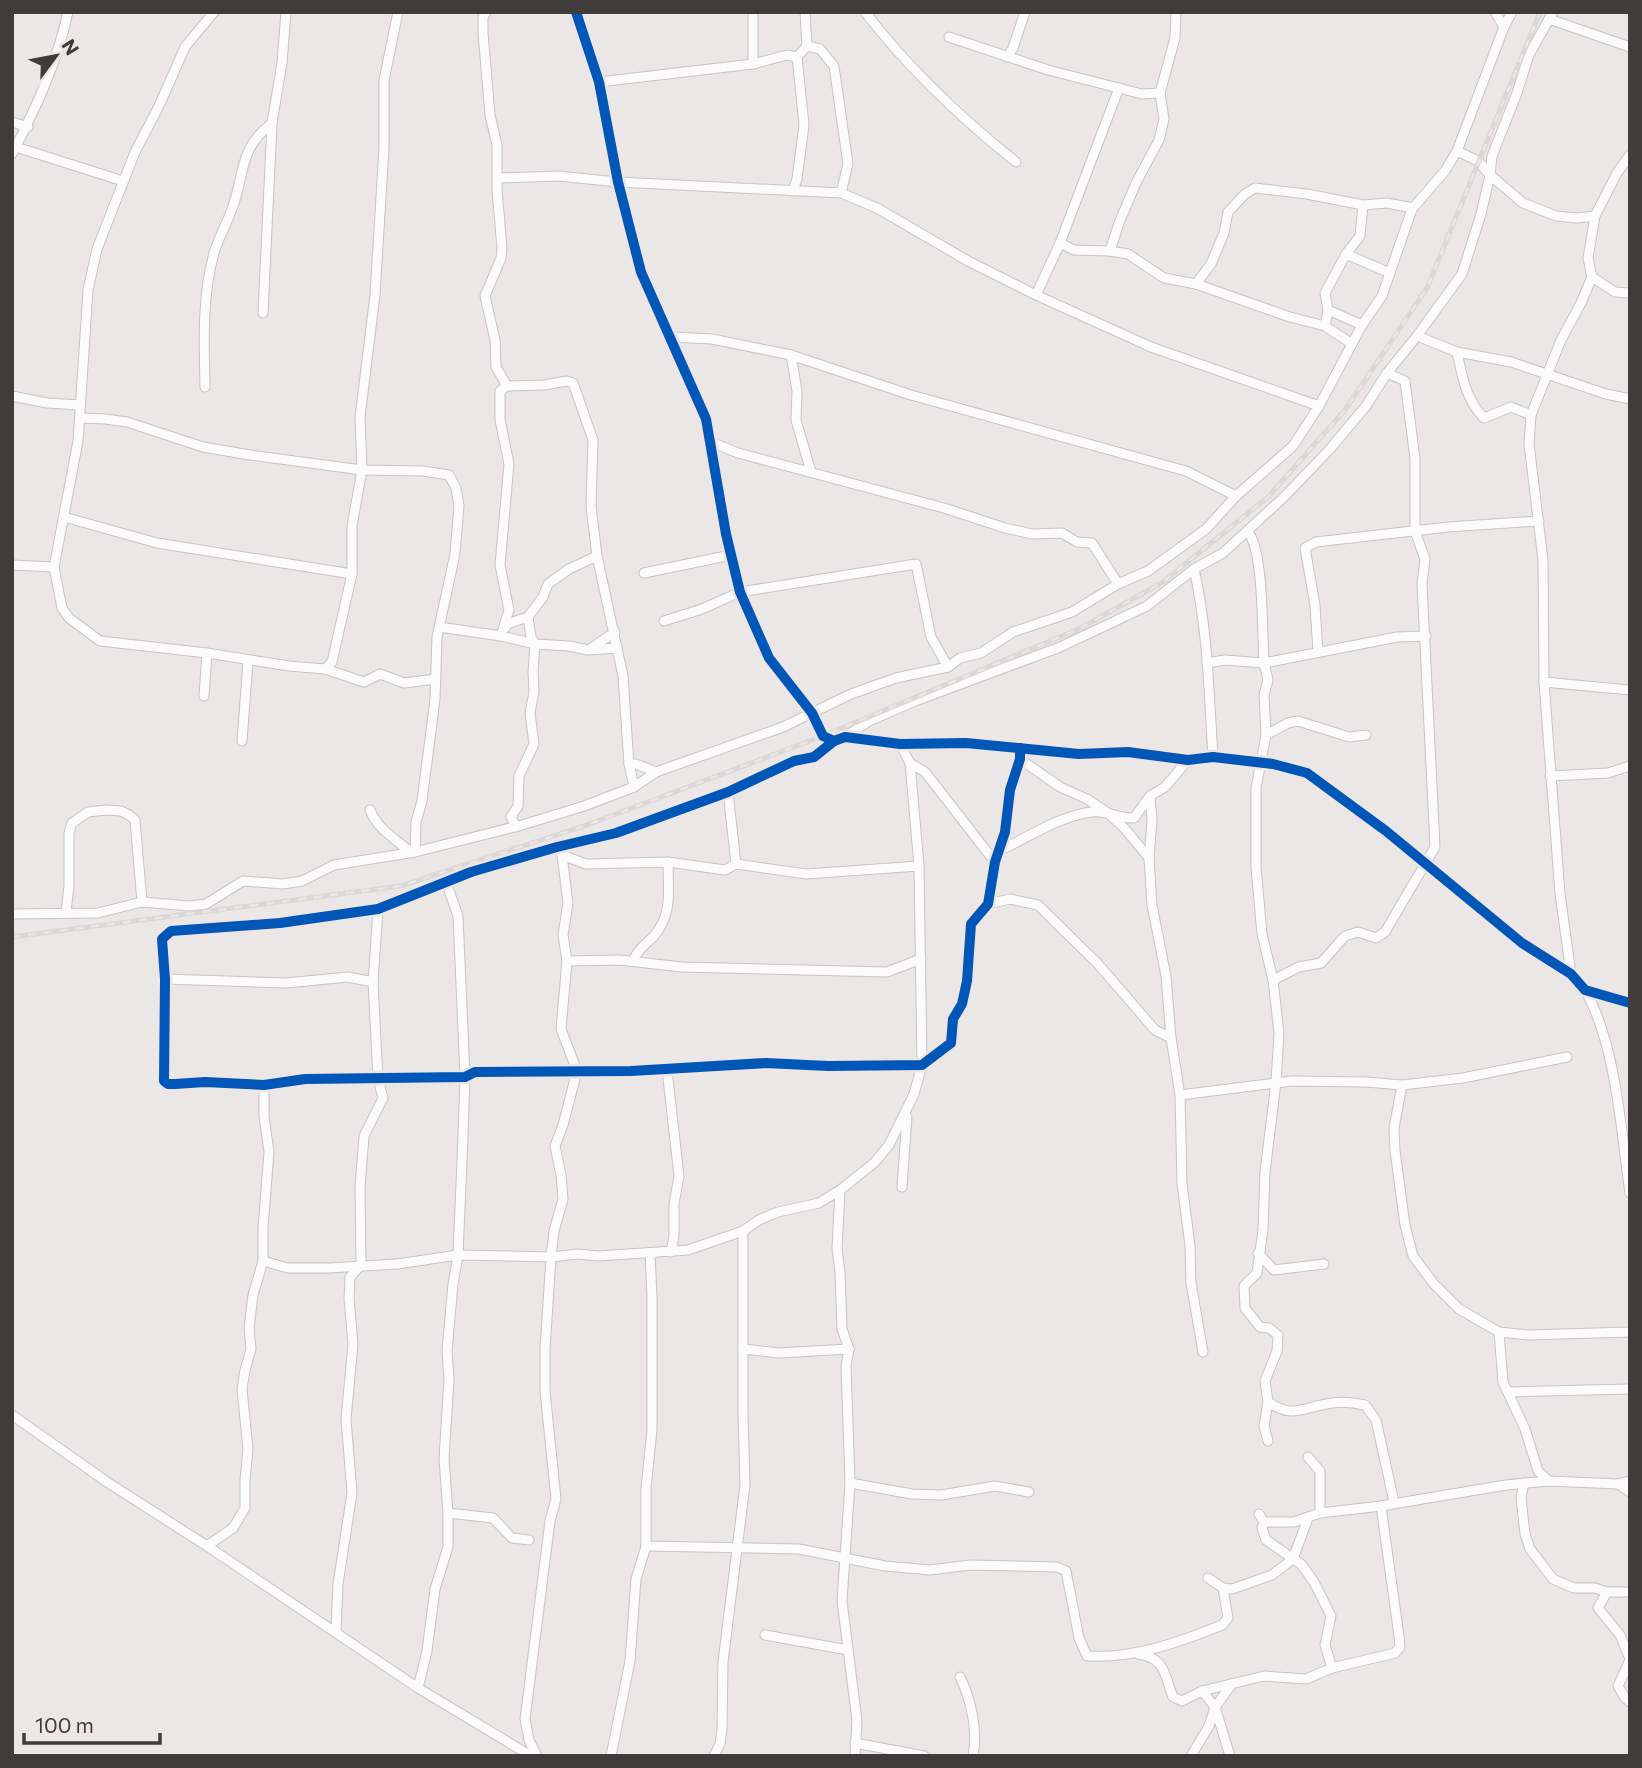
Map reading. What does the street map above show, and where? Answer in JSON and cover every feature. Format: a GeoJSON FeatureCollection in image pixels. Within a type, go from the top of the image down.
{"type":"FeatureCollection","features":[{"type":"Feature","properties":{"kind":"street"},"geometry":{"type":"LineString","coordinates":[[68,12],[42,95],[14,151],[123,181]]}},
{"type":"Feature","properties":{"kind":"street"},"geometry":{"type":"LineString","coordinates":[[214,12],[185,47],[123,181],[97,249],[88,290],[80,418],[54,567],[62,608],[69,618],[100,641],[325,669],[364,682],[380,674],[404,683],[436,679]]}},
{"type":"Feature","properties":{"kind":"street"},"geometry":{"type":"LineString","coordinates":[[263,313],[272,123],[282,63],[286,12]]}},
{"type":"Feature","properties":{"kind":"street"},"geometry":{"type":"LineString","coordinates":[[325,669],[332,662],[352,574],[352,526],[362,470],[360,417],[375,295],[384,148],[384,80],[398,12]]}},
{"type":"Feature","properties":{"kind":"street"},"geometry":{"type":"LineString","coordinates":[[486,12],[483,17],[483,33],[490,115],[497,145],[497,190],[502,248],[501,258],[485,296],[495,340],[496,367],[507,386]]}},
{"type":"Feature","properties":{"kind":"street"},"geometry":{"type":"LineString","coordinates":[[576,12],[599,82],[618,182],[641,272],[706,419],[730,555],[740,592],[769,658],[812,713],[823,736],[834,741]]}},
{"type":"Feature","properties":{"kind":"street"},"geometry":{"type":"LineString","coordinates":[[752,12],[753,64]]}},
{"type":"Feature","properties":{"kind":"street"},"geometry":{"type":"LineString","coordinates":[[793,191],[804,125],[797,57],[807,46],[805,12]]}},
{"type":"Feature","properties":{"kind":"street"},"geometry":{"type":"LineString","coordinates":[[865,12],[891,46],[981,133],[1016,162]]}},
{"type":"Feature","properties":{"kind":"street"},"geometry":{"type":"LineString","coordinates":[[1007,57],[1013,48],[1025,12]]}},
{"type":"Feature","properties":{"kind":"street"},"geometry":{"type":"LineString","coordinates":[[1110,251],[1136,183],[1159,140],[1164,119],[1160,93],[1175,38],[1176,12]]}},
{"type":"Feature","properties":{"kind":"street"},"geometry":{"type":"LineString","coordinates":[[1495,12],[1504,27]]}},
{"type":"Feature","properties":{"kind":"street"},"geometry":{"type":"LineString","coordinates":[[12,914],[98,913],[142,902],[189,906],[206,904],[243,881],[283,884],[302,881],[334,865],[413,852],[516,827],[634,787],[656,772],[768,732],[840,699],[897,678],[948,667],[960,658],[981,653],[1013,632],[1072,612],[1118,584],[1148,571],[1206,529],[1236,496],[1293,446],[1319,406],[1362,325],[1382,296],[1413,208],[1445,171],[1457,151],[1512,12]]}},
{"type":"Feature","properties":{"kind":"street"},"geometry":{"type":"LineString","coordinates":[[1020,748],[1020,759],[1010,790],[1005,832],[995,862],[988,904],[971,923],[967,981],[962,1004],[953,1019],[951,1043],[922,1065],[828,1066],[766,1063],[667,1070],[475,1072],[465,1077],[305,1079],[264,1084],[168,1084],[164,1081],[164,934],[171,931],[280,923],[378,909],[432,890],[446,882],[616,833],[728,792],[794,761],[814,757],[834,741],[869,721],[915,701],[1008,668],[1112,624],[1147,606],[1194,569],[1223,553],[1248,532],[1330,449],[1366,406],[1462,274],[1481,214],[1492,156],[1529,55],[1551,16],[1630,47]]}},
{"type":"Feature","properties":{"kind":"street"},"geometry":{"type":"LineString","coordinates":[[949,37],[1007,57],[1119,88],[1142,94],[1160,93]]}},
{"type":"Feature","properties":{"kind":"street"},"geometry":{"type":"LineString","coordinates":[[807,46],[820,49],[834,66],[848,164],[841,193]]}},
{"type":"Feature","properties":{"kind":"street"},"geometry":{"type":"LineString","coordinates":[[599,82],[753,64],[787,55],[797,57]]}},
{"type":"Feature","properties":{"kind":"street"},"geometry":{"type":"LineString","coordinates":[[1036,295],[1060,243],[1119,88]]}},
{"type":"Feature","properties":{"kind":"street"},"geometry":{"type":"LineString","coordinates":[[12,122],[28,127]]}},
{"type":"Feature","properties":{"kind":"street"},"geometry":{"type":"LineString","coordinates":[[205,387],[205,311],[215,252],[234,204],[246,156],[256,136],[272,123]]}},
{"type":"Feature","properties":{"kind":"street"},"geometry":{"type":"LineString","coordinates":[[1457,151],[1478,161],[1523,203],[1556,216],[1595,216]]}},
{"type":"Feature","properties":{"kind":"street"},"geometry":{"type":"LineString","coordinates":[[1571,974],[1560,894],[1550,776],[1544,682],[1543,560],[1529,444],[1531,415],[1561,340],[1581,303],[1591,277],[1588,258],[1595,216],[1617,173],[1630,156]]}},
{"type":"Feature","properties":{"kind":"street"},"geometry":{"type":"LineString","coordinates":[[499,178],[558,176],[618,182],[841,193],[877,208],[968,261],[1036,295],[1151,347],[1319,406]]}},
{"type":"Feature","properties":{"kind":"street"},"geometry":{"type":"LineString","coordinates":[[1196,284],[1211,264],[1224,233],[1228,212],[1245,194],[1255,188],[1307,194],[1363,205],[1387,204],[1413,208]]}},
{"type":"Feature","properties":{"kind":"street"},"geometry":{"type":"LineString","coordinates":[[1325,326],[1328,310],[1325,293],[1346,254],[1360,236],[1363,205]]}},
{"type":"Feature","properties":{"kind":"street"},"geometry":{"type":"LineString","coordinates":[[1060,243],[1074,250],[1128,254],[1164,278],[1196,284],[1290,317],[1325,326],[1352,344]]}},
{"type":"Feature","properties":{"kind":"street"},"geometry":{"type":"LineString","coordinates":[[1346,254],[1390,273]]}},
{"type":"Feature","properties":{"kind":"street"},"geometry":{"type":"LineString","coordinates":[[1591,277],[1615,292],[1630,293]]}},
{"type":"Feature","properties":{"kind":"street"},"geometry":{"type":"LineString","coordinates":[[1328,310],[1362,325]]}},
{"type":"Feature","properties":{"kind":"street"},"geometry":{"type":"LineString","coordinates":[[1416,336],[1457,352],[1511,362],[1606,394],[1630,399]]}},
{"type":"Feature","properties":{"kind":"street"},"geometry":{"type":"LineString","coordinates":[[671,337],[712,339],[791,355],[911,396],[1186,471],[1236,496]]}},
{"type":"Feature","properties":{"kind":"street"},"geometry":{"type":"LineString","coordinates":[[1457,352],[1463,381],[1473,407],[1484,418],[1511,407],[1531,415]]}},
{"type":"Feature","properties":{"kind":"street"},"geometry":{"type":"LineString","coordinates":[[791,355],[797,391],[796,420],[811,472]]}},
{"type":"Feature","properties":{"kind":"street"},"geometry":{"type":"LineString","coordinates":[[1273,981],[1299,967],[1321,963],[1345,936],[1358,932],[1376,938],[1385,932],[1435,847],[1422,584],[1425,559],[1415,531],[1415,460],[1408,396],[1405,381],[1388,373]]}},
{"type":"Feature","properties":{"kind":"street"},"geometry":{"type":"LineString","coordinates":[[501,636],[509,610],[499,565],[509,464],[500,419],[500,391],[507,386],[544,385],[566,381],[573,383],[577,390],[593,440],[591,506],[597,556],[623,676],[629,764],[634,787]]}},
{"type":"Feature","properties":{"kind":"street"},"geometry":{"type":"LineString","coordinates":[[12,397],[80,405]]}},
{"type":"Feature","properties":{"kind":"street"},"geometry":{"type":"LineString","coordinates":[[80,418],[127,422],[203,447],[362,470],[423,471],[449,475],[456,488],[459,506],[454,554],[439,627],[422,801],[416,822],[413,852]]}},
{"type":"Feature","properties":{"kind":"street"},"geometry":{"type":"LineString","coordinates":[[711,442],[738,453],[944,508],[1005,528],[1032,534],[1062,533],[1077,542],[1092,542],[1118,584]]}},
{"type":"Feature","properties":{"kind":"street"},"geometry":{"type":"LineString","coordinates":[[64,517],[157,543],[352,574]]}},
{"type":"Feature","properties":{"kind":"street"},"geometry":{"type":"LineString","coordinates":[[1318,652],[1315,604],[1305,548],[1316,542],[1539,521]]}},
{"type":"Feature","properties":{"kind":"street"},"geometry":{"type":"LineString","coordinates":[[1248,532],[1254,539],[1258,558],[1264,663],[1268,680],[1264,695],[1266,735],[1256,788],[1256,867],[1262,934],[1273,981],[1279,1033],[1265,1172],[1263,1230],[1257,1273],[1244,1286],[1245,1308],[1260,1327],[1269,1328],[1278,1335],[1277,1351],[1265,1381],[1268,1402],[1264,1426],[1268,1441]]}},
{"type":"Feature","properties":{"kind":"street"},"geometry":{"type":"LineString","coordinates":[[643,573],[730,555]]}},
{"type":"Feature","properties":{"kind":"street"},"geometry":{"type":"LineString","coordinates":[[501,636],[507,624],[528,617],[543,597],[548,584],[569,569],[597,556]]}},
{"type":"Feature","properties":{"kind":"street"},"geometry":{"type":"LineString","coordinates":[[664,621],[702,609],[740,592],[916,564],[930,637],[948,667]]}},
{"type":"Feature","properties":{"kind":"street"},"geometry":{"type":"LineString","coordinates":[[12,565],[54,567]]}},
{"type":"Feature","properties":{"kind":"street"},"geometry":{"type":"LineString","coordinates":[[1194,569],[1207,663],[1213,757]]}},
{"type":"Feature","properties":{"kind":"street"},"geometry":{"type":"LineString","coordinates":[[516,827],[511,817],[518,806],[519,776],[534,744],[530,713],[534,692],[535,644],[528,617]]}},
{"type":"Feature","properties":{"kind":"street"},"geometry":{"type":"LineString","coordinates":[[439,627],[535,644],[588,650],[617,648]]}},
{"type":"Feature","properties":{"kind":"street"},"geometry":{"type":"LineString","coordinates":[[588,650],[615,632]]}},
{"type":"Feature","properties":{"kind":"street"},"geometry":{"type":"LineString","coordinates":[[1207,663],[1226,660],[1264,663],[1397,637],[1426,636]]}},
{"type":"Feature","properties":{"kind":"street"},"geometry":{"type":"LineString","coordinates":[[204,696],[207,653]]}},
{"type":"Feature","properties":{"kind":"street"},"geometry":{"type":"LineString","coordinates":[[242,741],[248,661]]}},
{"type":"Feature","properties":{"kind":"street"},"geometry":{"type":"LineString","coordinates":[[1544,682],[1630,690]]}},
{"type":"Feature","properties":{"kind":"street"},"geometry":{"type":"LineString","coordinates":[[1266,735],[1288,723],[1298,721],[1349,737],[1367,735]]}},
{"type":"Feature","properties":{"kind":"street"},"geometry":{"type":"LineString","coordinates":[[845,737],[900,744],[966,743],[1079,754],[1128,752],[1188,760],[1213,757],[1307,773],[1427,863],[1522,943],[1571,974],[1584,990],[1597,1011],[1612,1071],[1630,1193]]}},
{"type":"Feature","properties":{"kind":"street"},"geometry":{"type":"LineString","coordinates":[[263,1261],[288,1268],[329,1268],[397,1264],[458,1255],[598,1256],[688,1250],[743,1231],[778,1212],[819,1203],[874,1163],[889,1145],[907,1108],[922,1065],[919,866],[910,763],[900,744]]}},
{"type":"Feature","properties":{"kind":"street"},"geometry":{"type":"LineString","coordinates":[[1020,759],[1060,787],[1087,799],[1108,813],[1149,858]]}},
{"type":"Feature","properties":{"kind":"street"},"geometry":{"type":"LineString","coordinates":[[999,852],[1042,828],[1092,812],[1108,813],[1126,819],[1134,818],[1150,796],[1165,787],[1188,760]]}},
{"type":"Feature","properties":{"kind":"street"},"geometry":{"type":"LineString","coordinates":[[910,763],[925,772],[995,862]]}},
{"type":"Feature","properties":{"kind":"street"},"geometry":{"type":"LineString","coordinates":[[629,764],[656,772]]}},
{"type":"Feature","properties":{"kind":"street"},"geometry":{"type":"LineString","coordinates":[[1550,776],[1608,773],[1630,766]]}},
{"type":"Feature","properties":{"kind":"street"},"geometry":{"type":"LineString","coordinates":[[728,792],[736,864]]}},
{"type":"Feature","properties":{"kind":"street"},"geometry":{"type":"LineString","coordinates":[[1150,796],[1152,821],[1149,858],[1152,905],[1166,976],[1171,1038],[1180,1095],[1182,1183],[1190,1246],[1191,1283],[1203,1352]]}},
{"type":"Feature","properties":{"kind":"street"},"geometry":{"type":"LineString","coordinates":[[370,810],[385,833],[413,852]]}},
{"type":"Feature","properties":{"kind":"street"},"geometry":{"type":"LineString","coordinates":[[66,912],[69,833],[72,823],[88,812],[121,811],[135,820],[142,902]]}},
{"type":"Feature","properties":{"kind":"street"},"geometry":{"type":"LineString","coordinates":[[560,851],[586,864],[668,862],[725,870],[736,864],[806,874],[919,866]]}},
{"type":"Feature","properties":{"kind":"street"},"geometry":{"type":"LineString","coordinates":[[537,1756],[529,1741],[525,1719],[546,1546],[556,1499],[545,1391],[551,1257],[563,1199],[555,1146],[577,1072],[561,1029],[567,961],[563,935],[568,904],[560,851]]}},
{"type":"Feature","properties":{"kind":"street"},"geometry":{"type":"LineString","coordinates":[[633,961],[638,950],[654,935],[667,914],[670,901],[668,862]]}},
{"type":"Feature","properties":{"kind":"street"},"geometry":{"type":"LineString","coordinates":[[418,1688],[427,1651],[435,1589],[448,1547],[444,1459],[449,1379],[447,1351],[458,1255],[465,1077],[458,916],[446,882]]}},
{"type":"Feature","properties":{"kind":"street"},"geometry":{"type":"LineString","coordinates":[[988,904],[1010,899],[1038,905],[1098,964],[1155,1030],[1171,1038]]}},
{"type":"Feature","properties":{"kind":"street"},"geometry":{"type":"LineString","coordinates":[[335,1631],[338,1584],[352,1493],[346,1419],[353,1344],[350,1277],[361,1265],[360,1186],[364,1136],[383,1098],[378,1079],[373,982],[378,909]]}},
{"type":"Feature","properties":{"kind":"street"},"geometry":{"type":"LineString","coordinates":[[567,961],[593,959],[682,967],[887,972],[921,959]]}},
{"type":"Feature","properties":{"kind":"street"},"geometry":{"type":"LineString","coordinates":[[165,979],[286,983],[348,977],[373,982]]}},
{"type":"Feature","properties":{"kind":"street"},"geometry":{"type":"LineString","coordinates":[[1584,990],[1630,1003]]}},
{"type":"Feature","properties":{"kind":"street"},"geometry":{"type":"LineString","coordinates":[[1180,1095],[1276,1082],[1366,1082],[1402,1085],[1464,1077],[1567,1057]]}},
{"type":"Feature","properties":{"kind":"street"},"geometry":{"type":"LineString","coordinates":[[667,1070],[679,1176],[671,1252]]}},
{"type":"Feature","properties":{"kind":"street"},"geometry":{"type":"LineString","coordinates":[[207,1546],[233,1528],[245,1508],[248,1449],[242,1390],[251,1349],[249,1328],[253,1295],[263,1261],[269,1152],[264,1116],[264,1084]]}},
{"type":"Feature","properties":{"kind":"street"},"geometry":{"type":"LineString","coordinates":[[1402,1085],[1394,1128],[1405,1225],[1413,1256],[1434,1284],[1459,1309],[1499,1332],[1528,1335],[1630,1332]]}},
{"type":"Feature","properties":{"kind":"street"},"geometry":{"type":"LineString","coordinates":[[902,1187],[907,1108]]}},
{"type":"Feature","properties":{"kind":"street"},"geometry":{"type":"LineString","coordinates":[[840,1190],[837,1248],[842,1329],[849,1349],[846,1366],[850,1483],[842,1601],[857,1720],[855,1756]]}},
{"type":"Feature","properties":{"kind":"street"},"geometry":{"type":"LineString","coordinates":[[714,1756],[720,1744],[722,1730],[723,1662],[745,1485],[743,1231]]}},
{"type":"Feature","properties":{"kind":"street"},"geometry":{"type":"LineString","coordinates":[[611,1756],[629,1661],[636,1579],[646,1546],[646,1488],[652,1430],[650,1253]]}},
{"type":"Feature","properties":{"kind":"street"},"geometry":{"type":"LineString","coordinates":[[1258,1253],[1273,1270],[1324,1264]]}},
{"type":"Feature","properties":{"kind":"street"},"geometry":{"type":"LineString","coordinates":[[1499,1332],[1500,1367],[1508,1392],[1525,1429],[1538,1471],[1549,1481]]}},
{"type":"Feature","properties":{"kind":"street"},"geometry":{"type":"LineString","coordinates":[[743,1349],[779,1353],[849,1349]]}},
{"type":"Feature","properties":{"kind":"street"},"geometry":{"type":"LineString","coordinates":[[1508,1392],[1630,1389]]}},
{"type":"Feature","properties":{"kind":"street"},"geometry":{"type":"LineString","coordinates":[[1268,1402],[1280,1410],[1292,1412],[1346,1401],[1365,1405],[1376,1420],[1394,1502]]}},
{"type":"Feature","properties":{"kind":"street"},"geometry":{"type":"LineString","coordinates":[[12,1415],[107,1482],[418,1688],[531,1756]]}},
{"type":"Feature","properties":{"kind":"street"},"geometry":{"type":"LineString","coordinates":[[1308,1457],[1320,1471],[1320,1513]]}},
{"type":"Feature","properties":{"kind":"street"},"geometry":{"type":"LineString","coordinates":[[1332,1668],[1325,1645],[1331,1616],[1314,1581],[1301,1564],[1266,1540],[1261,1518],[1294,1522],[1320,1513],[1524,1483],[1549,1481],[1618,1484],[1630,1481]]}},
{"type":"Feature","properties":{"kind":"street"},"geometry":{"type":"LineString","coordinates":[[850,1483],[912,1494],[941,1495],[995,1486],[1029,1492]]}},
{"type":"Feature","properties":{"kind":"street"},"geometry":{"type":"LineString","coordinates":[[1524,1483],[1521,1498],[1525,1534],[1530,1549],[1553,1579],[1574,1588],[1630,1592]]}},
{"type":"Feature","properties":{"kind":"street"},"geometry":{"type":"LineString","coordinates":[[1618,1484],[1630,1492]]}},
{"type":"Feature","properties":{"kind":"street"},"geometry":{"type":"LineString","coordinates":[[1128,1653],[1152,1656],[1162,1665],[1173,1698],[1182,1701],[1202,1690],[1265,1676],[1306,1679],[1332,1668],[1395,1653],[1400,1647],[1381,1506]]}},
{"type":"Feature","properties":{"kind":"street"},"geometry":{"type":"LineString","coordinates":[[448,1513],[493,1518],[512,1538],[529,1540]]}},
{"type":"Feature","properties":{"kind":"street"},"geometry":{"type":"LineString","coordinates":[[1208,1578],[1223,1588],[1233,1589],[1272,1575],[1293,1559],[1308,1518]]}},
{"type":"Feature","properties":{"kind":"street"},"geometry":{"type":"LineString","coordinates":[[646,1546],[799,1549],[885,1566],[930,1570],[970,1565],[1058,1567],[1066,1571],[1079,1638],[1087,1656],[1102,1657],[1155,1648],[1222,1625],[1228,1618],[1223,1588]]}},
{"type":"Feature","properties":{"kind":"street"},"geometry":{"type":"LineString","coordinates":[[1607,1592],[1598,1608],[1619,1635],[1630,1659],[1618,1686],[1630,1702]]}},
{"type":"Feature","properties":{"kind":"street"},"geometry":{"type":"LineString","coordinates":[[765,1635],[848,1650]]}},
{"type":"Feature","properties":{"kind":"street"},"geometry":{"type":"LineString","coordinates":[[960,1677],[966,1688],[970,1707],[974,1756]]}},
{"type":"Feature","properties":{"kind":"street"},"geometry":{"type":"LineString","coordinates":[[1191,1756],[1209,1726],[1215,1707],[1232,1684]]}},
{"type":"Feature","properties":{"kind":"street"},"geometry":{"type":"LineString","coordinates":[[1202,1690],[1215,1707],[1230,1756]]}},
{"type":"Feature","properties":{"kind":"street"},"geometry":{"type":"LineString","coordinates":[[855,1743],[924,1756]]}},
{"type":"Feature","properties":{"kind":"railway"},"geometry":{"type":"LineString","coordinates":[[12,937],[401,886],[587,825],[823,736],[1079,629],[1163,582],[1268,497],[1345,410],[1427,288],[1540,12]]}},
{"type":"Feature","properties":{"kind":"cycle path"},"geometry":{"type":"LineString","coordinates":[[576,12],[599,82],[618,182],[641,272],[706,419],[726,534],[740,592],[769,658],[812,713],[823,736],[834,741],[845,737],[900,744],[966,743],[1079,754],[1128,752],[1188,760],[1213,757],[1273,764],[1307,773],[1386,831],[1522,943],[1571,974],[1585,990],[1630,1003]]}},
{"type":"Feature","properties":{"kind":"cycle path"},"geometry":{"type":"LineString","coordinates":[[834,741],[814,757],[794,761],[728,792],[616,833],[471,872],[378,909],[280,923],[171,931],[162,939],[165,979],[164,1081],[168,1084],[205,1082],[264,1085],[305,1079],[465,1077],[475,1072],[631,1071],[766,1063],[828,1066],[922,1065],[951,1043],[953,1019],[962,1004],[967,981],[971,924],[988,904],[995,862],[1005,832],[1010,790],[1020,759],[1020,748]]}}]}
